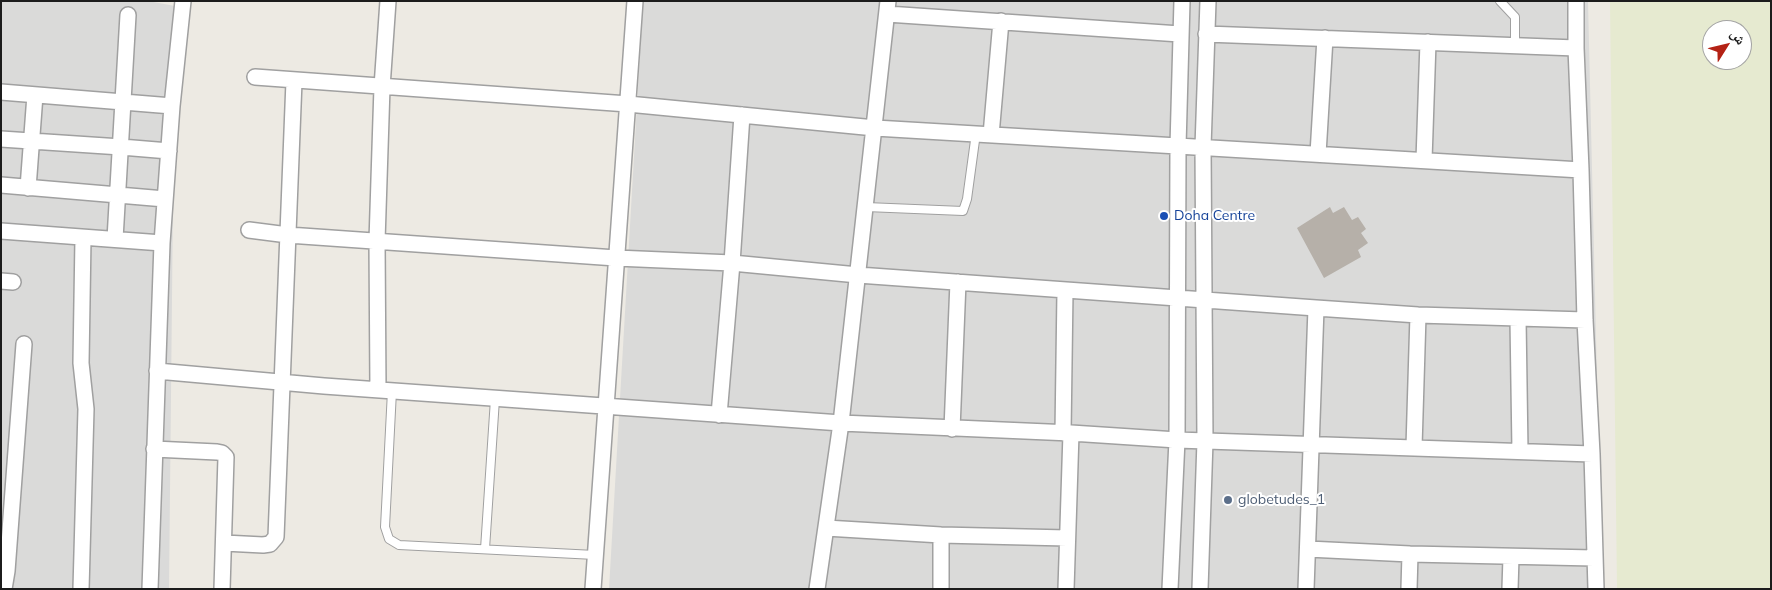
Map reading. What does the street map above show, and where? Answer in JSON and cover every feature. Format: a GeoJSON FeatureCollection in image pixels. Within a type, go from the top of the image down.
{"type":"FeatureCollection","features":[{"type":"Feature","properties":{"kind":"street"},"geometry":{"type":"LineString","coordinates":[[385,391],[377,241],[382,87],[388,1]]}},
{"type":"Feature","properties":{"kind":"street"},"geometry":{"type":"LineString","coordinates":[[593,589],[635,1]]}},
{"type":"Feature","properties":{"kind":"street"},"geometry":{"type":"LineString","coordinates":[[1170,589],[1177,440],[1178,146],[1182,1]]}},
{"type":"Feature","properties":{"kind":"street"},"geometry":{"type":"LineString","coordinates":[[1200,589],[1205,441],[1203,147],[1208,1]]}},
{"type":"Feature","properties":{"kind":"street"},"geometry":{"type":"LineString","coordinates":[[1576,1],[1585,320],[1592,454],[1596,589]]}},
{"type":"Feature","properties":{"kind":"street"},"geometry":{"type":"LineString","coordinates":[[150,589],[162,243],[179,5]]}},
{"type":"Feature","properties":{"kind":"street"},"geometry":{"type":"LineString","coordinates":[[817,589],[841,423],[888,7],[1001,21],[1180,34]]}},
{"type":"Feature","properties":{"kind":"street"},"geometry":{"type":"LineString","coordinates":[[115,239],[128,15]]}},
{"type":"Feature","properties":{"kind":"street"},"geometry":{"type":"LineString","coordinates":[[983,134],[1001,21]]}},
{"type":"Feature","properties":{"kind":"street"},"geometry":{"type":"LineString","coordinates":[[1206,34],[1576,48]]}},
{"type":"Feature","properties":{"kind":"street"},"geometry":{"type":"LineString","coordinates":[[1318,154],[1325,38]]}},
{"type":"Feature","properties":{"kind":"street"},"geometry":{"type":"LineString","coordinates":[[1424,160],[1428,42]]}},
{"type":"Feature","properties":{"kind":"street"},"geometry":{"type":"LineString","coordinates":[[255,77],[628,104],[875,128],[1582,170]]}},
{"type":"Feature","properties":{"kind":"street"},"geometry":{"type":"LineString","coordinates":[[224,543],[263,546],[270,544],[276,537],[294,81]]}},
{"type":"Feature","properties":{"kind":"street"},"geometry":{"type":"LineString","coordinates":[[1,92],[172,106]]}},
{"type":"Feature","properties":{"kind":"street"},"geometry":{"type":"LineString","coordinates":[[28,188],[35,95]]}},
{"type":"Feature","properties":{"kind":"street"},"geometry":{"type":"LineString","coordinates":[[719,415],[742,115]]}},
{"type":"Feature","properties":{"kind":"street"},"geometry":{"type":"LineString","coordinates":[[1,139],[169,151]]}},
{"type":"Feature","properties":{"kind":"street"},"geometry":{"type":"LineString","coordinates":[[1,186],[165,199]]}},
{"type":"Feature","properties":{"kind":"street"},"geometry":{"type":"LineString","coordinates":[[249,230],[288,235],[616,258],[732,263],[858,275],[1177,299],[1418,315],[1585,320]]}},
{"type":"Feature","properties":{"kind":"street"},"geometry":{"type":"LineString","coordinates":[[1,231],[162,243]]}},
{"type":"Feature","properties":{"kind":"street"},"geometry":{"type":"LineString","coordinates":[[81,589],[86,409],[82,363],[82,238]]}},
{"type":"Feature","properties":{"kind":"street"},"geometry":{"type":"LineString","coordinates":[[952,429],[958,282]]}},
{"type":"Feature","properties":{"kind":"street"},"geometry":{"type":"LineString","coordinates":[[1065,291],[1067,433],[1066,589]]}},
{"type":"Feature","properties":{"kind":"street"},"geometry":{"type":"LineString","coordinates":[[1306,589],[1316,308]]}},
{"type":"Feature","properties":{"kind":"street"},"geometry":{"type":"LineString","coordinates":[[1414,447],[1418,315]]}},
{"type":"Feature","properties":{"kind":"street"},"geometry":{"type":"LineString","coordinates":[[1518,319],[1520,451]]}},
{"type":"Feature","properties":{"kind":"street"},"geometry":{"type":"LineString","coordinates":[[4,589],[7,571],[24,344]]}},
{"type":"Feature","properties":{"kind":"street"},"geometry":{"type":"LineString","coordinates":[[157,370],[385,391],[841,423],[1177,440],[1592,454]]}},
{"type":"Feature","properties":{"kind":"street"},"geometry":{"type":"LineString","coordinates":[[154,449],[217,452],[222,453],[226,457],[222,589]]}},
{"type":"Feature","properties":{"kind":"street"},"geometry":{"type":"LineString","coordinates":[[826,528],[941,535],[1067,538]]}},
{"type":"Feature","properties":{"kind":"street"},"geometry":{"type":"LineString","coordinates":[[941,535],[941,589]]}},
{"type":"Feature","properties":{"kind":"street"},"geometry":{"type":"LineString","coordinates":[[1308,549],[1410,554],[1594,558]]}},
{"type":"Feature","properties":{"kind":"street"},"geometry":{"type":"LineString","coordinates":[[1408,589],[1410,554]]}},
{"type":"Feature","properties":{"kind":"street"},"geometry":{"type":"LineString","coordinates":[[1510,589],[1511,557]]}},
{"type":"Feature","properties":{"kind":"lane"},"geometry":{"type":"LineString","coordinates":[[1500,1],[1515,17],[1514,45]]}},
{"type":"Feature","properties":{"kind":"lane"},"geometry":{"type":"LineString","coordinates":[[866,207],[963,210],[983,134]]}},
{"type":"Feature","properties":{"kind":"lane"},"geometry":{"type":"LineString","coordinates":[[385,391],[385,527],[389,539],[399,545],[595,555]]}},
{"type":"Feature","properties":{"kind":"lane"},"geometry":{"type":"LineString","coordinates":[[485,549],[495,399]]}},
{"type":"Feature","properties":{"kind":"shaded area"},"geometry":{"type":"Polygon","coordinates":[[[1,1],[148,1],[175,6],[169,589],[1,589],[1,1]]]}},
{"type":"Feature","properties":{"kind":"shaded area"},"geometry":{"type":"Polygon","coordinates":[[[643,1],[1588,1],[1602,589],[609,589],[643,1]]]}},
{"type":"Feature","properties":{"kind":"green space"},"geometry":{"type":"Polygon","coordinates":[[[1610,1],[1771,1],[1771,589],[1617,589],[1610,1]]]}},
{"type":"Feature","properties":{"kind":"building"},"geometry":{"type":"Polygon","coordinates":[[[1330,207],[1333,213],[1344,207],[1352,220],[1358,217],[1366,229],[1361,233],[1368,243],[1358,250],[1361,257],[1324,278],[1297,228],[1330,207]]]}},
{"type":"Feature","properties":{"kind":"place","name":"Doha Centre"},"geometry":{"type":"Point","coordinates":[1164,216]}},
{"type":"Feature","properties":{"kind":"place","name":"globetudes_1"},"geometry":{"type":"Point","coordinates":[1228,500]}}]}
